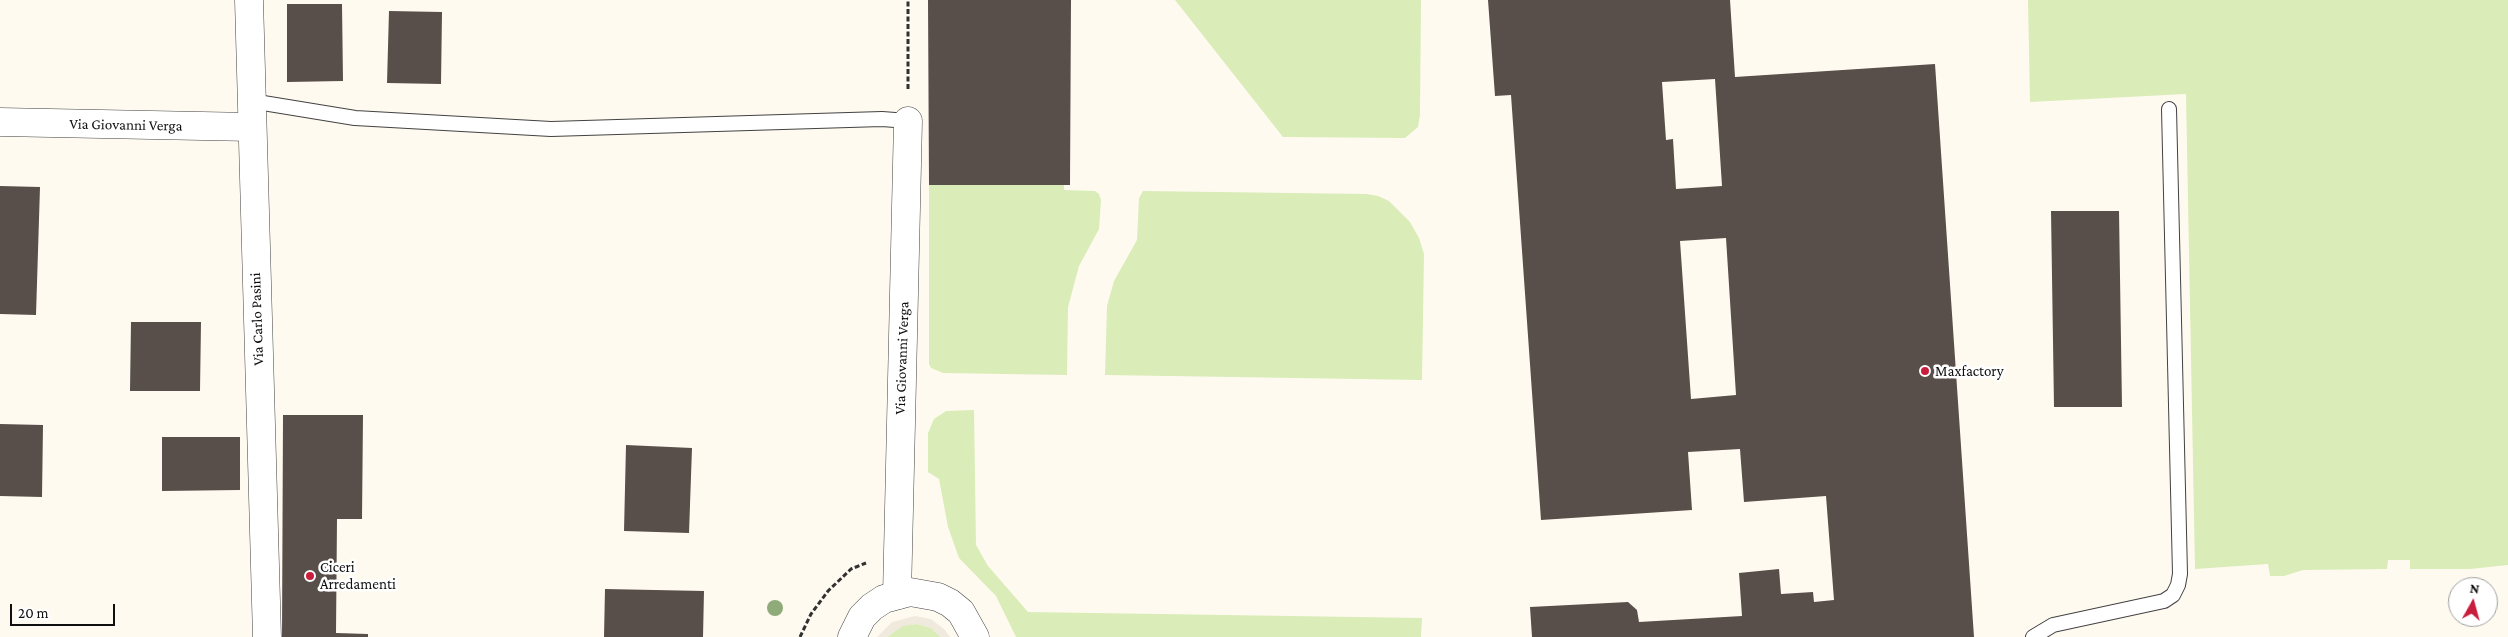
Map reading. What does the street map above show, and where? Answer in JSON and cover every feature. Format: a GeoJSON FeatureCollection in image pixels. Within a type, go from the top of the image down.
{"type":"FeatureCollection","features":[{"type":"Feature","properties":{"kind":"street","name":"Via Carlo Pasini"},"geometry":{"type":"LineString","coordinates":[[249,0],[267,637]]}},
{"type":"Feature","properties":{"kind":"street","name":"Via Giovanni Verga"},"geometry":{"type":"LineString","coordinates":[[0,122],[251,114]]}},
{"type":"Feature","properties":{"kind":"street","name":"Via Giovanni Verga"},"geometry":{"type":"LineString","coordinates":[[897,595],[908,121]]}},
{"type":"Feature","properties":{"kind":"street"},"geometry":{"type":"LineString","coordinates":[[852,637],[862,617],[872,607],[897,595],[910,592],[938,597],[961,612],[975,637]]}},
{"type":"Feature","properties":{"kind":"lane"},"geometry":{"type":"LineString","coordinates":[[2033,637],[2053,625],[2164,600],[2173,594],[2178,585],[2180,574],[2169,109]]}},
{"type":"Feature","properties":{"kind":"lane"},"geometry":{"type":"LineString","coordinates":[[251,114],[551,129],[882,119],[908,121]]}},
{"type":"Feature","properties":{"kind":"path"},"geometry":{"type":"LineString","coordinates":[[908,0],[908,121]]}},
{"type":"Feature","properties":{"kind":"green space"},"geometry":{"type":"Polygon","coordinates":[[[1175,0],[1421,0],[1420,115],[1418,127],[1405,138],[1283,137],[1175,0]]]}},
{"type":"Feature","properties":{"kind":"green space"},"geometry":{"type":"Polygon","coordinates":[[[2028,0],[2508,0],[2508,565],[2470,569],[2410,569],[2410,560],[2388,560],[2387,569],[2303,570],[2284,576],[2270,576],[2268,564],[2195,569],[2186,94],[2030,102],[2028,0]]]}},
{"type":"Feature","properties":{"kind":"green space"},"geometry":{"type":"Polygon","coordinates":[[[929,185],[1064,185],[1064,190],[1095,191],[1099,194],[1101,200],[1099,229],[1079,266],[1068,307],[1067,375],[943,373],[931,368],[929,364],[929,185]]]}},
{"type":"Feature","properties":{"kind":"green space"},"geometry":{"type":"Polygon","coordinates":[[[1143,191],[1367,194],[1389,201],[1410,222],[1419,238],[1424,254],[1422,380],[1105,375],[1107,306],[1114,281],[1137,240],[1139,198],[1143,191]]]}},
{"type":"Feature","properties":{"kind":"green space"},"geometry":{"type":"Polygon","coordinates":[[[974,410],[976,545],[988,566],[1028,612],[1422,618],[1421,637],[1016,637],[996,596],[959,558],[948,527],[939,479],[928,472],[928,433],[934,419],[946,411],[974,410]]]}},
{"type":"Feature","properties":{"kind":"green space"},"geometry":{"type":"Polygon","coordinates":[[[917,624],[931,628],[941,637],[887,637],[903,625],[917,624]]]}},
{"type":"Feature","properties":{"kind":"shaded area"},"geometry":{"type":"Polygon","coordinates":[[[915,616],[931,619],[944,629],[950,637],[941,637],[931,628],[917,624],[903,626],[887,637],[877,637],[892,622],[915,616]]]}},
{"type":"Feature","properties":{"kind":"building"},"geometry":{"type":"Polygon","coordinates":[[[928,0],[1071,0],[1070,185],[929,185],[928,0]]]}},
{"type":"Feature","properties":{"kind":"building"},"geometry":{"type":"Polygon","coordinates":[[[1488,0],[1730,0],[1735,77],[1935,64],[1974,637],[1532,637],[1530,607],[1628,602],[1637,610],[1639,622],[1742,616],[1739,573],[1779,569],[1781,594],[1813,592],[1814,602],[1834,600],[1826,496],[1744,502],[1740,449],[1688,452],[1692,510],[1541,520],[1511,95],[1495,96],[1488,0]],[[1715,79],[1662,82],[1666,140],[1673,139],[1676,189],[1722,186],[1715,79]],[[1726,238],[1680,241],[1691,399],[1736,395],[1726,238]]]}},
{"type":"Feature","properties":{"kind":"building"},"geometry":{"type":"Polygon","coordinates":[[[287,4],[342,4],[343,81],[287,82],[287,4]]]}},
{"type":"Feature","properties":{"kind":"building"},"geometry":{"type":"Polygon","coordinates":[[[389,11],[442,12],[441,84],[387,83],[389,11]]]}},
{"type":"Feature","properties":{"kind":"building"},"geometry":{"type":"Polygon","coordinates":[[[0,186],[40,187],[36,315],[0,314],[0,186]]]}},
{"type":"Feature","properties":{"kind":"building"},"geometry":{"type":"Polygon","coordinates":[[[2051,211],[2119,211],[2122,407],[2054,407],[2051,211]]]}},
{"type":"Feature","properties":{"kind":"building"},"geometry":{"type":"Polygon","coordinates":[[[131,322],[201,322],[200,391],[130,391],[131,322]]]}},
{"type":"Feature","properties":{"kind":"building","name":"Ciceri Arredamenti"},"geometry":{"type":"Polygon","coordinates":[[[283,415],[363,415],[362,519],[337,519],[336,633],[368,634],[368,637],[282,637],[283,415]]]}},
{"type":"Feature","properties":{"kind":"building"},"geometry":{"type":"Polygon","coordinates":[[[0,424],[43,425],[42,497],[0,496],[0,424]]]}},
{"type":"Feature","properties":{"kind":"building"},"geometry":{"type":"Polygon","coordinates":[[[162,437],[240,437],[240,490],[162,491],[162,437]]]}},
{"type":"Feature","properties":{"kind":"building"},"geometry":{"type":"Polygon","coordinates":[[[626,445],[692,448],[689,533],[624,531],[626,445]]]}},
{"type":"Feature","properties":{"kind":"building"},"geometry":{"type":"Polygon","coordinates":[[[605,589],[704,591],[703,637],[604,637],[605,589]]]}},
{"type":"Feature","properties":{"kind":"place","name":"Maxfactory"},"geometry":{"type":"Point","coordinates":[1925,371]}},
{"type":"Feature","properties":{"kind":"place","name":"Ciceri Arredamenti"},"geometry":{"type":"Point","coordinates":[310,576]}}]}
